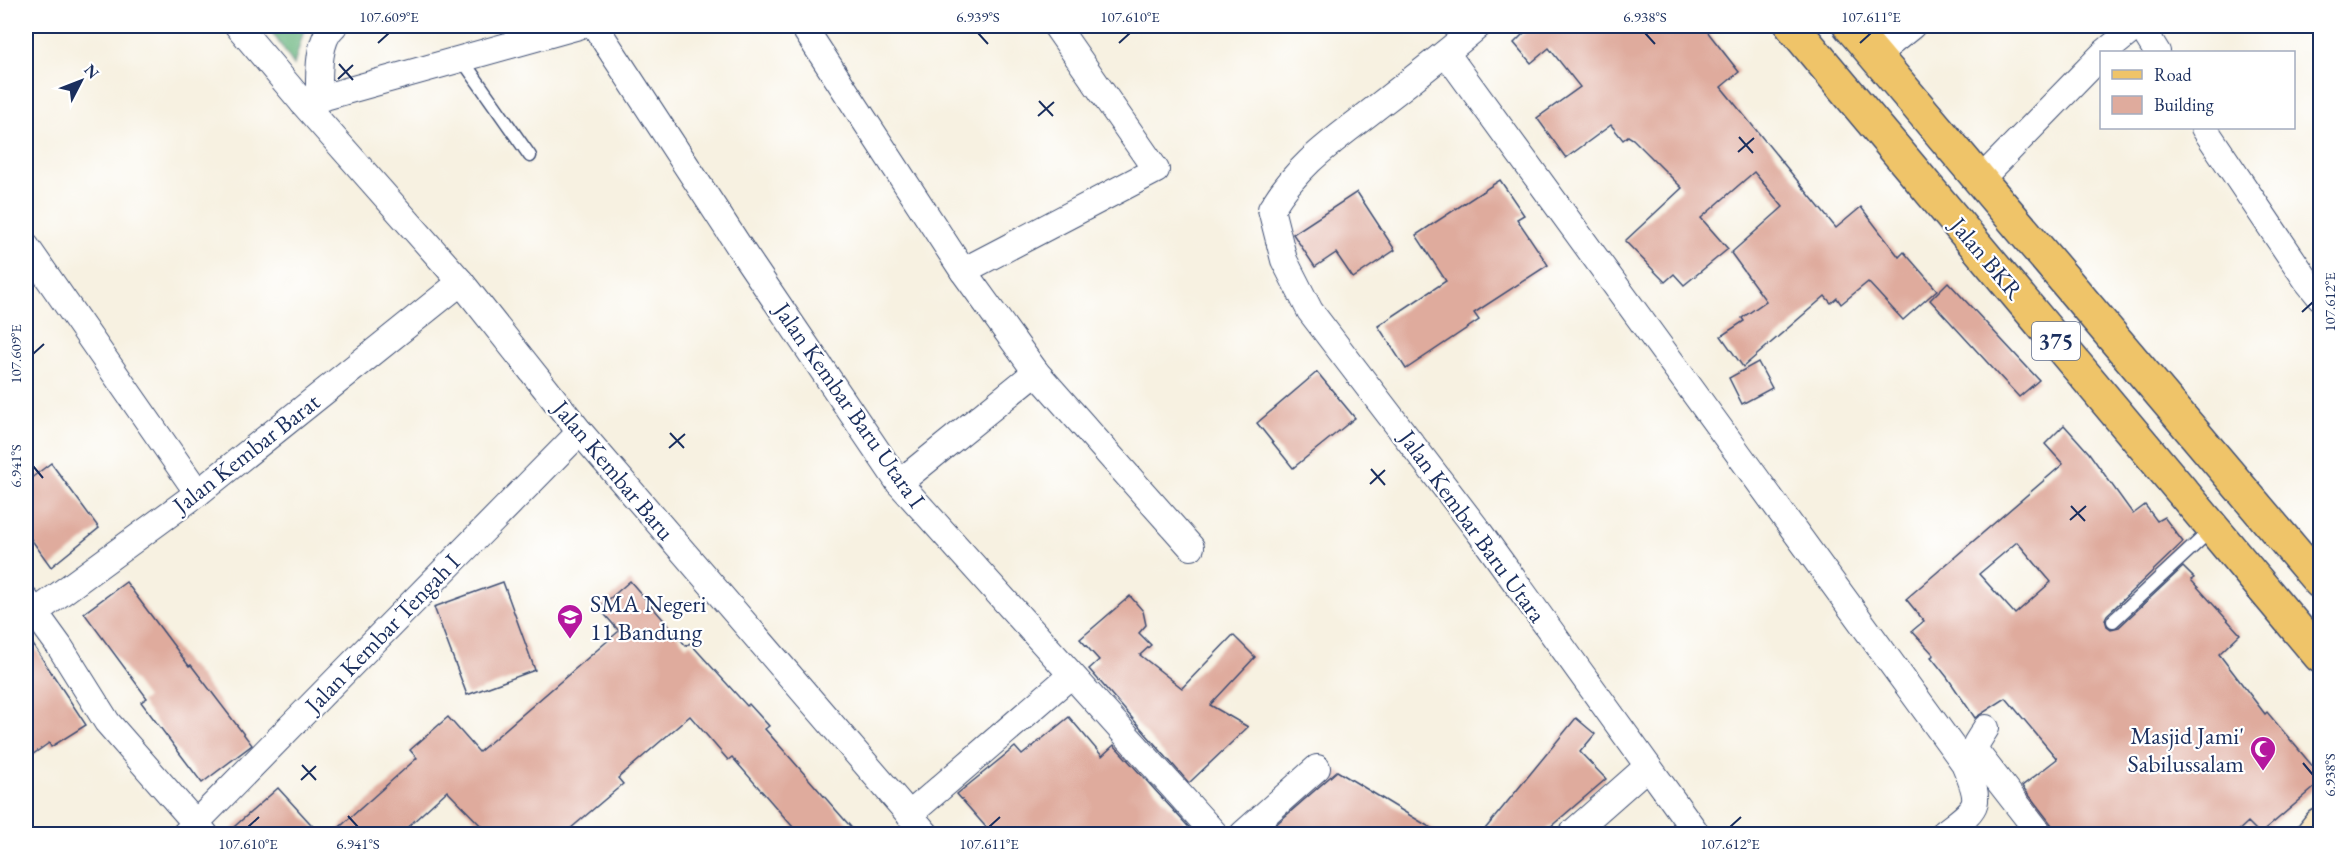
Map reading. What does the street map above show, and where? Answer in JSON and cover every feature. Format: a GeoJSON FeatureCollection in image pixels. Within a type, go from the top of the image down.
{"type":"FeatureCollection","features":[{"type":"Feature","properties":{"kind":"main road","name":"Jalan BKR"},"geometry":{"type":"LineString","coordinates":[[1792,26],[2320,656]]}},
{"type":"Feature","properties":{"kind":"main road","name":"Jalan BKR"},"geometry":{"type":"LineString","coordinates":[[1850,26],[2320,582]]}},
{"type":"Feature","properties":{"kind":"main road"},"geometry":{"type":"LineString","coordinates":[[2313,834],[2320,825]]}},
{"type":"Feature","properties":{"kind":"street","name":"Jalan Kembar Baru"},"geometry":{"type":"LineString","coordinates":[[238,26],[311,100],[461,282],[580,432],[926,834]]}},
{"type":"Feature","properties":{"kind":"street"},"geometry":{"type":"LineString","coordinates":[[334,26],[328,30],[311,100],[579,26]]}},
{"type":"Feature","properties":{"kind":"street","name":"Jalan Kembar Baru Utara I"},"geometry":{"type":"LineString","coordinates":[[595,26],[746,257],[899,483],[1070,676],[1215,834]]}},
{"type":"Feature","properties":{"kind":"street"},"geometry":{"type":"LineString","coordinates":[[802,26],[963,272],[1036,372],[1191,547]]}},
{"type":"Feature","properties":{"kind":"street"},"geometry":{"type":"LineString","coordinates":[[963,272],[1156,170],[1056,26]]}},
{"type":"Feature","properties":{"kind":"street"},"geometry":{"type":"LineString","coordinates":[[1478,26],[1446,53],[1964,763],[1977,793],[1975,805],[1966,816],[1943,834]]}},
{"type":"Feature","properties":{"kind":"street"},"geometry":{"type":"LineString","coordinates":[[1876,55],[1912,26]]}},
{"type":"Feature","properties":{"kind":"street"},"geometry":{"type":"LineString","coordinates":[[2107,51],[2139,26],[2156,51]]}},
{"type":"Feature","properties":{"kind":"street","name":"Jalan Kembar Baru Utara"},"geometry":{"type":"LineString","coordinates":[[1446,53],[1310,159],[1286,185],[1271,208],[1284,260],[1310,311],[1480,533],[1697,834]]}},
{"type":"Feature","properties":{"kind":"street"},"geometry":{"type":"LineString","coordinates":[[1980,180],[2100,57]]}},
{"type":"Feature","properties":{"kind":"street"},"geometry":{"type":"LineString","coordinates":[[2205,129],[2320,297]]}},
{"type":"Feature","properties":{"kind":"street"},"geometry":{"type":"LineString","coordinates":[[26,246],[198,493]]}},
{"type":"Feature","properties":{"kind":"street","name":"Jalan Kembar Barat"},"geometry":{"type":"LineString","coordinates":[[29,610],[198,493],[461,282]]}},
{"type":"Feature","properties":{"kind":"street"},"geometry":{"type":"LineString","coordinates":[[899,483],[1036,372]]}},
{"type":"Feature","properties":{"kind":"street","name":"Jalan Kembar Tengah I"},"geometry":{"type":"LineString","coordinates":[[195,831],[580,432]]}},
{"type":"Feature","properties":{"kind":"street"},"geometry":{"type":"LineString","coordinates":[[29,610],[60,646],[107,722],[195,831]]}},
{"type":"Feature","properties":{"kind":"street"},"geometry":{"type":"LineString","coordinates":[[909,815],[1070,676]]}},
{"type":"Feature","properties":{"kind":"street"},"geometry":{"type":"LineString","coordinates":[[1986,728],[1976,744],[1977,753],[2040,834]]}},
{"type":"Feature","properties":{"kind":"street"},"geometry":{"type":"LineString","coordinates":[[1571,834],[1647,767]]}},
{"type":"Feature","properties":{"kind":"street"},"geometry":{"type":"LineString","coordinates":[[1243,834],[1317,768]]}},
{"type":"Feature","properties":{"kind":"lane"},"geometry":{"type":"LineString","coordinates":[[461,58],[530,156]]}},
{"type":"Feature","properties":{"kind":"lane"},"geometry":{"type":"LineString","coordinates":[[2113,621],[2213,528]]}},
{"type":"Feature","properties":{"kind":"green space"},"geometry":{"type":"Polygon","coordinates":[[[268,26],[305,26],[294,65],[268,26]]]}},
{"type":"Feature","properties":{"kind":"building"},"geometry":{"type":"Polygon","coordinates":[[[1531,26],[1703,26],[1739,72],[1721,87],[1836,228],[1861,207],[1899,257],[1904,252],[1937,290],[1903,320],[1868,282],[1841,304],[1837,298],[1831,303],[1825,296],[1743,367],[1721,336],[1744,321],[1742,318],[1766,301],[1731,253],[1783,207],[1754,172],[1701,218],[1728,249],[1684,285],[1674,274],[1665,282],[1625,241],[1682,188],[1633,139],[1628,136],[1623,140],[1611,125],[1566,158],[1537,118],[1580,87],[1549,48],[1531,63],[1514,43],[1531,26]]]}},
{"type":"Feature","properties":{"kind":"building"},"geometry":{"type":"Polygon","coordinates":[[[1500,180],[1524,215],[1517,219],[1548,265],[1474,313],[1479,320],[1406,369],[1378,326],[1446,281],[1416,235],[1500,180]]]}},
{"type":"Feature","properties":{"kind":"building"},"geometry":{"type":"Polygon","coordinates":[[[1357,192],[1395,250],[1353,278],[1336,253],[1315,267],[1293,234],[1357,192]]]}},
{"type":"Feature","properties":{"kind":"building"},"geometry":{"type":"Polygon","coordinates":[[[1948,282],[2039,380],[2019,397],[1930,300],[1948,282]]]}},
{"type":"Feature","properties":{"kind":"building"},"geometry":{"type":"Polygon","coordinates":[[[1758,362],[1772,388],[1742,404],[1729,378],[1758,362]]]}},
{"type":"Feature","properties":{"kind":"building"},"geometry":{"type":"Polygon","coordinates":[[[1317,372],[1355,418],[1293,468],[1257,423],[1317,372]]]}},
{"type":"Feature","properties":{"kind":"building"},"geometry":{"type":"Polygon","coordinates":[[[2064,425],[2089,453],[2133,514],[2145,505],[2157,521],[2164,517],[2183,542],[2107,615],[2105,619],[2107,626],[2111,629],[2119,627],[2183,567],[2194,578],[2191,580],[2240,634],[2219,654],[2265,714],[2267,712],[2320,775],[2320,783],[2260,834],[2248,822],[2235,834],[2055,834],[2052,825],[2022,786],[2057,759],[2006,698],[1975,718],[1931,657],[1934,655],[1912,631],[1924,621],[1906,599],[2063,464],[2045,444],[2064,425]],[[2017,542],[1979,574],[2015,614],[2051,582],[2017,542]]]}},
{"type":"Feature","properties":{"kind":"building"},"geometry":{"type":"Polygon","coordinates":[[[51,463],[99,528],[51,567],[26,532],[26,482],[51,463]]]}},
{"type":"Feature","properties":{"kind":"building"},"geometry":{"type":"Polygon","coordinates":[[[630,581],[686,646],[690,643],[747,706],[749,704],[769,726],[765,729],[857,834],[799,834],[732,757],[728,760],[690,716],[618,778],[623,784],[564,834],[489,834],[447,791],[400,834],[332,834],[417,758],[410,750],[448,717],[479,752],[619,631],[599,608],[630,581]]]}},
{"type":"Feature","properties":{"kind":"building"},"geometry":{"type":"Polygon","coordinates":[[[126,582],[252,745],[202,783],[141,702],[147,698],[84,613],[126,582]]]}},
{"type":"Feature","properties":{"kind":"building"},"geometry":{"type":"Polygon","coordinates":[[[503,582],[535,670],[467,695],[434,607],[503,582]]]}},
{"type":"Feature","properties":{"kind":"building"},"geometry":{"type":"Polygon","coordinates":[[[1130,596],[1143,611],[1146,625],[1139,633],[1151,645],[1140,655],[1182,688],[1233,635],[1255,657],[1210,705],[1248,727],[1189,783],[1089,669],[1099,660],[1080,639],[1130,596]]]}},
{"type":"Feature","properties":{"kind":"building"},"geometry":{"type":"Polygon","coordinates":[[[26,634],[86,725],[51,747],[49,743],[26,759],[26,634]]]}},
{"type":"Feature","properties":{"kind":"building"},"geometry":{"type":"Polygon","coordinates":[[[1069,717],[1102,756],[1114,745],[1195,834],[992,834],[957,794],[1015,747],[1022,755],[1069,717]]]}},
{"type":"Feature","properties":{"kind":"building"},"geometry":{"type":"Polygon","coordinates":[[[1576,718],[1595,734],[1580,752],[1606,779],[1542,834],[1481,834],[1576,718]]]}},
{"type":"Feature","properties":{"kind":"building"},"geometry":{"type":"Polygon","coordinates":[[[1337,771],[1411,816],[1441,834],[1265,834],[1337,771]]]}},
{"type":"Feature","properties":{"kind":"building"},"geometry":{"type":"Polygon","coordinates":[[[278,788],[320,834],[226,834],[278,788]]]}},
{"type":"Feature","properties":{"kind":"place","name":"SMA Negeri 11 Bandung"},"geometry":{"type":"Point","coordinates":[570,640]}},
{"type":"Feature","properties":{"kind":"place","name":"Masjid Jami' Sabilussalam"},"geometry":{"type":"Point","coordinates":[2263,772]}}]}
